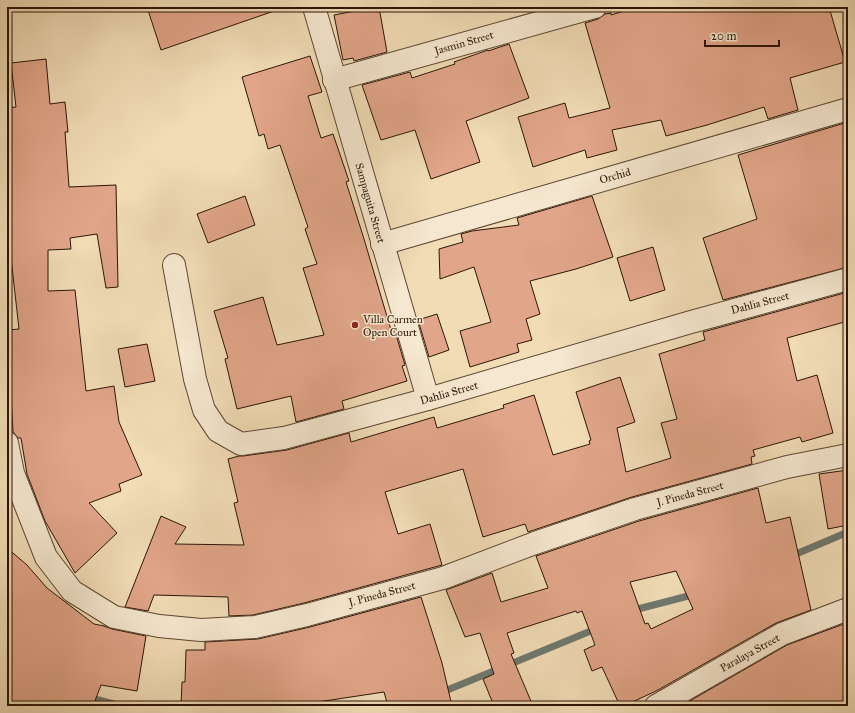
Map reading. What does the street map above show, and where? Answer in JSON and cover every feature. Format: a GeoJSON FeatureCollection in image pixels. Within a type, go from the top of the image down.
{"type":"FeatureCollection","features":[{"type":"Feature","properties":{"kind":"street","name":"Sampaguita Street"},"geometry":{"type":"LineString","coordinates":[[314,7],[428,399]]}},
{"type":"Feature","properties":{"kind":"street","name":"Jasmin Street"},"geometry":{"type":"LineString","coordinates":[[334,80],[595,7]]}},
{"type":"Feature","properties":{"kind":"street","name":"Orchid"},"geometry":{"type":"LineString","coordinates":[[382,244],[848,109]]}},
{"type":"Feature","properties":{"kind":"street","name":"Dahlia Street"},"geometry":{"type":"LineString","coordinates":[[174,265],[195,380],[204,410],[218,431],[241,444],[284,438],[428,399],[691,322],[848,279]]}},
{"type":"Feature","properties":{"kind":"street","name":"J. Pineda Street"},"geometry":{"type":"LineString","coordinates":[[7,443],[13,473],[46,557],[72,592],[114,617],[159,626],[201,630],[255,626],[307,615],[443,578],[535,544],[635,510],[787,468],[848,455]]}},
{"type":"Feature","properties":{"kind":"street","name":"Paralaya Street"},"geometry":{"type":"LineString","coordinates":[[656,706],[782,634],[848,609]]}},
{"type":"Feature","properties":{"kind":"building"},"geometry":{"type":"Polygon","coordinates":[[[147,7],[276,7],[277,10],[161,50],[147,7]]]}},
{"type":"Feature","properties":{"kind":"building"},"geometry":{"type":"Polygon","coordinates":[[[379,7],[387,52],[354,61],[353,58],[343,60],[334,15],[379,7]]]}},
{"type":"Feature","properties":{"kind":"building"},"geometry":{"type":"Polygon","coordinates":[[[637,7],[829,7],[845,62],[790,78],[798,110],[768,119],[764,107],[666,136],[661,120],[612,130],[617,150],[587,158],[585,150],[533,167],[518,117],[565,103],[569,118],[610,108],[585,23],[598,19],[605,14],[611,13],[611,15],[637,7]]]}},
{"type":"Feature","properties":{"kind":"building"},"geometry":{"type":"Polygon","coordinates":[[[509,44],[529,98],[466,121],[480,162],[431,179],[415,130],[381,140],[362,85],[410,72],[412,78],[455,64],[454,62],[488,50],[509,44]]]}},
{"type":"Feature","properties":{"kind":"building"},"geometry":{"type":"Polygon","coordinates":[[[310,56],[322,92],[308,96],[321,138],[333,134],[349,181],[346,182],[391,330],[394,328],[405,365],[402,366],[407,381],[342,401],[344,409],[296,422],[291,396],[237,409],[225,359],[228,358],[214,311],[263,297],[277,345],[324,335],[303,268],[317,264],[305,229],[308,227],[280,145],[268,149],[264,134],[259,136],[242,77],[310,56]]]}},
{"type":"Feature","properties":{"kind":"building"},"geometry":{"type":"Polygon","coordinates":[[[46,59],[50,104],[65,102],[68,132],[65,132],[69,187],[116,185],[118,287],[106,288],[97,234],[70,238],[71,249],[48,250],[48,291],[75,290],[86,391],[114,386],[119,422],[142,475],[119,484],[121,491],[89,503],[117,533],[75,573],[45,521],[27,474],[21,438],[18,438],[13,432],[12,416],[8,330],[19,329],[11,258],[7,259],[7,108],[16,107],[11,63],[46,59]]]}},
{"type":"Feature","properties":{"kind":"building"},"geometry":{"type":"Polygon","coordinates":[[[848,122],[848,267],[723,300],[703,238],[757,219],[738,155],[848,122]]]}},
{"type":"Feature","properties":{"kind":"building"},"geometry":{"type":"Polygon","coordinates":[[[245,196],[255,225],[208,243],[197,214],[245,196]]]}},
{"type":"Feature","properties":{"kind":"building"},"geometry":{"type":"Polygon","coordinates":[[[592,196],[613,257],[576,269],[530,281],[540,314],[526,319],[532,340],[517,344],[519,352],[470,367],[460,331],[491,322],[474,267],[440,279],[439,249],[463,242],[461,234],[472,231],[519,225],[517,218],[592,196]]]}},
{"type":"Feature","properties":{"kind":"building"},"geometry":{"type":"Polygon","coordinates":[[[653,247],[665,290],[630,301],[617,258],[653,247]]]}},
{"type":"Feature","properties":{"kind":"building"},"geometry":{"type":"Polygon","coordinates":[[[848,292],[848,321],[787,338],[797,381],[817,375],[833,433],[802,442],[800,437],[753,450],[755,456],[751,457],[752,464],[632,497],[528,532],[525,524],[483,537],[463,469],[385,492],[398,534],[430,524],[442,565],[304,603],[253,615],[229,616],[228,597],[154,595],[148,611],[125,607],[161,516],[186,527],[175,544],[244,545],[234,503],[238,502],[228,459],[239,456],[287,450],[349,433],[351,442],[434,417],[437,428],[504,408],[503,405],[534,395],[553,455],[590,444],[589,441],[591,440],[576,392],[620,377],[635,422],[617,428],[626,472],[671,458],[661,423],[677,419],[659,354],[705,340],[703,332],[848,292]]]}},
{"type":"Feature","properties":{"kind":"building"},"geometry":{"type":"Polygon","coordinates":[[[437,314],[449,350],[429,357],[418,320],[437,314]]]}},
{"type":"Feature","properties":{"kind":"building"},"geometry":{"type":"Polygon","coordinates":[[[147,344],[155,381],[125,387],[118,349],[147,344]]]}},
{"type":"Feature","properties":{"kind":"building"},"geometry":{"type":"Polygon","coordinates":[[[848,470],[848,525],[828,529],[819,474],[848,470]]]}},
{"type":"Feature","properties":{"kind":"building"},"geometry":{"type":"Polygon","coordinates":[[[758,488],[766,523],[790,517],[811,610],[776,623],[658,690],[624,706],[620,706],[602,667],[592,671],[584,650],[595,645],[582,611],[577,613],[576,611],[507,633],[514,653],[511,654],[533,706],[494,706],[483,679],[494,674],[480,633],[465,637],[446,590],[492,573],[501,602],[548,588],[536,556],[639,521],[758,488]],[[676,571],[630,582],[645,624],[648,623],[651,629],[693,609],[676,571]]]}},
{"type":"Feature","properties":{"kind":"building"},"geometry":{"type":"Polygon","coordinates":[[[7,548],[27,565],[47,588],[94,624],[146,636],[137,691],[101,685],[93,706],[7,706],[7,548]]]}},
{"type":"Feature","properties":{"kind":"building"},"geometry":{"type":"Polygon","coordinates":[[[421,597],[442,663],[452,706],[388,706],[384,692],[284,706],[181,706],[182,682],[185,682],[186,650],[205,650],[205,642],[258,639],[310,627],[421,597]]]}},
{"type":"Feature","properties":{"kind":"building"},"geometry":{"type":"Polygon","coordinates":[[[848,624],[848,706],[681,706],[787,645],[841,625],[848,624]]]}},
{"type":"Feature","properties":{"kind":"waterway"},"geometry":{"type":"LineString","coordinates":[[789,557],[848,532]]}},
{"type":"Feature","properties":{"kind":"waterway"},"geometry":{"type":"LineString","coordinates":[[631,612],[696,594]]}},
{"type":"Feature","properties":{"kind":"waterway"},"geometry":{"type":"LineString","coordinates":[[440,693],[598,628]]}},
{"type":"Feature","properties":{"kind":"waterway"},"geometry":{"type":"LineString","coordinates":[[87,697],[121,706]]}},
{"type":"Feature","properties":{"kind":"place","name":"Villa Carmen Open Court"},"geometry":{"type":"Point","coordinates":[355,325]}}]}
